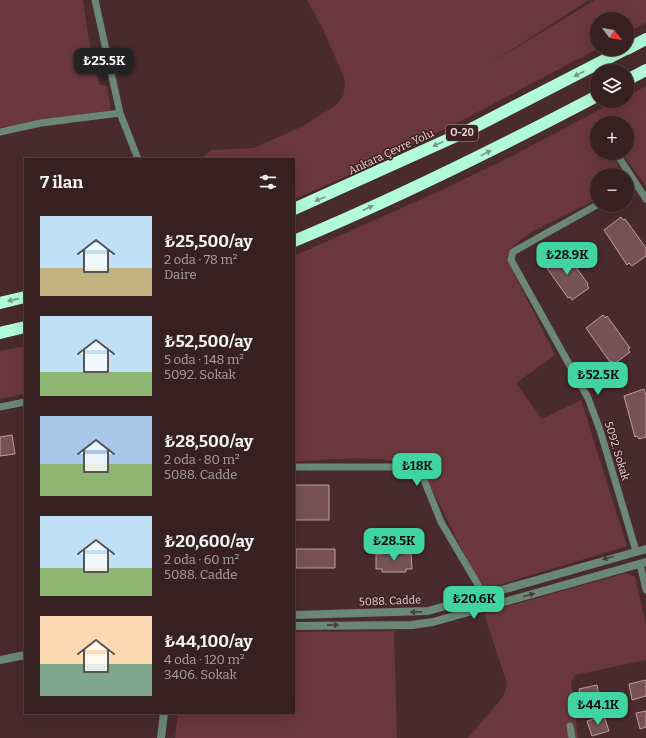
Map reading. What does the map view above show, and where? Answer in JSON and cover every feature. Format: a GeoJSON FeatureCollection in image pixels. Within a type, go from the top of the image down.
{"type":"FeatureCollection","features":[{"type":"Feature","properties":{"kind":"highway","name":"Ankara Çevre Yolu"},"geometry":{"type":"LineString","coordinates":[[634,45],[646,39]]}},
{"type":"Feature","properties":{"kind":"highway","name":"Ankara Çevre Yolu"},"geometry":{"type":"LineString","coordinates":[[295,209],[373,175],[468,131],[613,56]]}},
{"type":"Feature","properties":{"kind":"highway"},"geometry":{"type":"LineString","coordinates":[[634,76],[646,70]]}},
{"type":"Feature","properties":{"kind":"highway","name":"O-20"},"geometry":{"type":"LineString","coordinates":[[295,241],[461,165],[590,100]]}},
{"type":"Feature","properties":{"kind":"highway"},"geometry":{"type":"LineString","coordinates":[[0,303],[24,297]]}},
{"type":"Feature","properties":{"kind":"highway"},"geometry":{"type":"LineString","coordinates":[[0,333],[24,327]]}},
{"type":"Feature","properties":{"kind":"street"},"geometry":{"type":"LineString","coordinates":[[95,0],[120,113],[138,158]]}},
{"type":"Feature","properties":{"kind":"street"},"geometry":{"type":"LineString","coordinates":[[0,132],[41,123],[120,113]]}},
{"type":"Feature","properties":{"kind":"street"},"geometry":{"type":"LineString","coordinates":[[620,160],[635,184],[646,198]]}},
{"type":"Feature","properties":{"kind":"street","name":"5092. Sokak"},"geometry":{"type":"LineString","coordinates":[[590,209],[518,249],[511,256],[512,264],[588,398],[600,430],[636,551]]}},
{"type":"Feature","properties":{"kind":"street"},"geometry":{"type":"LineString","coordinates":[[0,406],[24,402]]}},
{"type":"Feature","properties":{"kind":"street"},"geometry":{"type":"LineString","coordinates":[[295,468],[408,467],[419,472],[441,522],[484,595]]}},
{"type":"Feature","properties":{"kind":"street","name":"5088. Cadde"},"geometry":{"type":"LineString","coordinates":[[295,615],[428,611],[646,548]]}},
{"type":"Feature","properties":{"kind":"street"},"geometry":{"type":"LineString","coordinates":[[643,563],[646,590]]}},
{"type":"Feature","properties":{"kind":"street","name":"5088. Cadde"},"geometry":{"type":"LineString","coordinates":[[295,626],[412,625],[433,622],[643,563]]}},
{"type":"Feature","properties":{"kind":"street"},"geometry":{"type":"LineString","coordinates":[[0,660],[24,655]]}},
{"type":"Feature","properties":{"kind":"street"},"geometry":{"type":"LineString","coordinates":[[160,738],[164,714]]}},
{"type":"Feature","properties":{"kind":"street"},"geometry":{"type":"LineString","coordinates":[[570,726],[572,738]]}},
{"type":"Feature","properties":{"kind":"shaded area"},"geometry":{"type":"Polygon","coordinates":[[[0,0],[83,0],[89,41],[99,84],[107,86],[111,110],[0,128],[0,0]]]}},
{"type":"Feature","properties":{"kind":"shaded area"},"geometry":{"type":"Polygon","coordinates":[[[307,0],[589,0],[483,68],[595,0],[646,0],[646,23],[634,29],[634,12],[590,12],[590,53],[455,124],[347,176],[295,199],[295,158],[201,158],[212,150],[254,148],[303,126],[335,106],[343,97],[345,86],[344,77],[322,27],[307,0]]]}},
{"type":"Feature","properties":{"kind":"shaded area"},"geometry":{"type":"Polygon","coordinates":[[[646,86],[646,186],[634,168],[626,160],[634,160],[634,116],[590,116],[590,160],[615,160],[619,168],[590,168],[590,202],[533,231],[512,247],[507,259],[555,355],[516,383],[542,419],[581,400],[627,546],[489,588],[484,587],[473,571],[422,470],[409,464],[377,459],[360,458],[295,462],[295,256],[442,190],[516,154],[603,108],[634,108],[634,92],[646,86]]]}},
{"type":"Feature","properties":{"kind":"shaded area"},"geometry":{"type":"Polygon","coordinates":[[[24,346],[24,394],[0,399],[0,351],[24,346]]]}},
{"type":"Feature","properties":{"kind":"shaded area"},"geometry":{"type":"Polygon","coordinates":[[[626,573],[635,577],[646,624],[646,660],[575,675],[571,682],[578,738],[468,738],[503,697],[507,684],[484,613],[626,573]]]}},
{"type":"Feature","properties":{"kind":"shaded area"},"geometry":{"type":"Polygon","coordinates":[[[394,631],[397,738],[175,738],[178,714],[295,714],[295,632],[394,631]]]}},
{"type":"Feature","properties":{"kind":"building"},"geometry":{"type":"Polygon","coordinates":[[[621,217],[623,220],[625,219],[646,248],[646,256],[632,266],[629,263],[627,265],[604,230],[621,217]]]}},
{"type":"Feature","properties":{"kind":"building"},"geometry":{"type":"Polygon","coordinates":[[[562,251],[564,254],[565,252],[588,284],[587,285],[589,288],[572,300],[570,297],[568,298],[544,264],[562,251]]]}},
{"type":"Feature","properties":{"kind":"building"},"geometry":{"type":"Polygon","coordinates":[[[603,315],[605,318],[607,316],[630,348],[628,349],[630,352],[614,364],[612,361],[610,362],[586,328],[603,315]]]}},
{"type":"Feature","properties":{"kind":"building"},"geometry":{"type":"Polygon","coordinates":[[[644,389],[646,395],[646,437],[639,439],[637,436],[635,437],[624,396],[644,389]]]}},
{"type":"Feature","properties":{"kind":"building"},"geometry":{"type":"Polygon","coordinates":[[[12,435],[15,454],[0,456],[0,437],[12,435]]]}},
{"type":"Feature","properties":{"kind":"building"},"geometry":{"type":"Polygon","coordinates":[[[295,485],[329,485],[329,520],[295,520],[295,485]]]}},
{"type":"Feature","properties":{"kind":"building"},"geometry":{"type":"Polygon","coordinates":[[[296,549],[335,549],[335,568],[296,568],[296,549]]]}},
{"type":"Feature","properties":{"kind":"building"},"geometry":{"type":"Polygon","coordinates":[[[382,551],[405,551],[405,554],[411,554],[412,569],[406,569],[406,572],[382,572],[382,569],[376,569],[376,554],[382,554],[382,551]]]}},
{"type":"Feature","properties":{"kind":"building"},"geometry":{"type":"Polygon","coordinates":[[[646,680],[646,696],[632,700],[629,684],[646,680]]]}},
{"type":"Feature","properties":{"kind":"building"},"geometry":{"type":"Polygon","coordinates":[[[597,685],[600,701],[583,705],[579,689],[597,685]]]}},
{"type":"Feature","properties":{"kind":"building"},"geometry":{"type":"Polygon","coordinates":[[[646,711],[646,727],[640,729],[636,713],[646,711]]]}},
{"type":"Feature","properties":{"kind":"building"},"geometry":{"type":"Polygon","coordinates":[[[604,716],[609,731],[592,736],[587,721],[604,716]]]}}]}
